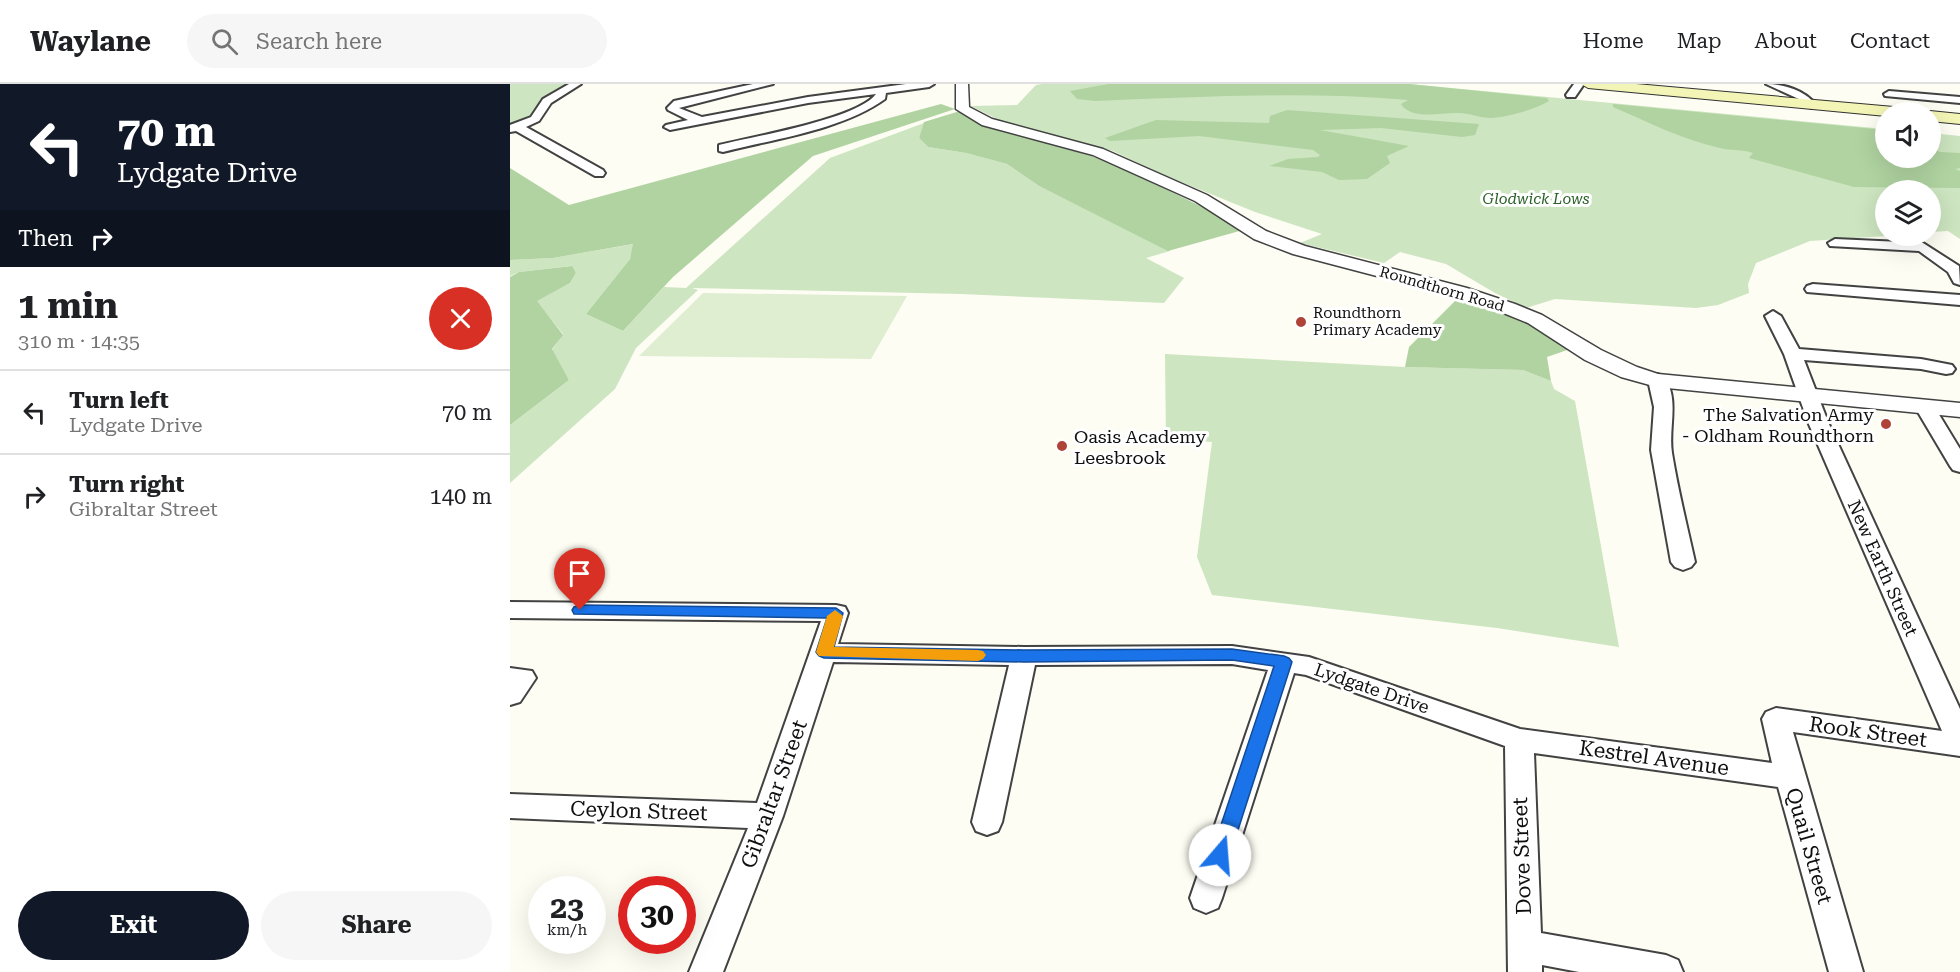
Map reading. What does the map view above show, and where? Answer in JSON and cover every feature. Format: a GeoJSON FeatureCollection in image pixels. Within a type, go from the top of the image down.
{"type":"FeatureCollection","features":[{"type":"Feature","properties":{"kind":"main road"},"geometry":{"type":"LineString","coordinates":[[1588,84],[1809,98],[1875,109]]}},
{"type":"Feature","properties":{"kind":"main road"},"geometry":{"type":"LineString","coordinates":[[1941,117],[1960,119]]}},
{"type":"Feature","properties":{"kind":"street"},"geometry":{"type":"LineString","coordinates":[[514,128],[535,119],[547,101],[576,84]]}},
{"type":"Feature","properties":{"kind":"street"},"geometry":{"type":"LineString","coordinates":[[754,140],[681,114],[672,108],[678,103],[768,84]]}},
{"type":"Feature","properties":{"kind":"street"},"geometry":{"type":"LineString","coordinates":[[869,84],[882,90]]}},
{"type":"Feature","properties":{"kind":"street"},"geometry":{"type":"LineString","coordinates":[[670,127],[808,100],[928,84]]}},
{"type":"Feature","properties":{"kind":"street","name":"Roundthorn Road"},"geometry":{"type":"LineString","coordinates":[[962,84],[963,109],[987,122],[1098,152],[1202,198],[1260,235],[1299,250],[1460,292],[1508,308],[1535,319],[1593,355],[1629,372],[1657,380],[1960,410]]}},
{"type":"Feature","properties":{"kind":"street"},"geometry":{"type":"LineString","coordinates":[[1571,95],[1579,84]]}},
{"type":"Feature","properties":{"kind":"street"},"geometry":{"type":"LineString","coordinates":[[1771,84],[1809,98]]}},
{"type":"Feature","properties":{"kind":"street"},"geometry":{"type":"LineString","coordinates":[[723,148],[847,115],[873,105],[881,97],[882,90]]}},
{"type":"Feature","properties":{"kind":"street"},"geometry":{"type":"LineString","coordinates":[[1892,102],[1889,92],[1960,100]]}},
{"type":"Feature","properties":{"kind":"street"},"geometry":{"type":"LineString","coordinates":[[514,128],[599,173]]}},
{"type":"Feature","properties":{"kind":"street"},"geometry":{"type":"LineString","coordinates":[[1835,243],[1923,247],[1954,269],[1960,280]]}},
{"type":"Feature","properties":{"kind":"street"},"geometry":{"type":"LineString","coordinates":[[1813,289],[1960,300]]}},
{"type":"Feature","properties":{"kind":"street","name":"New Earth Street"},"geometry":{"type":"LineString","coordinates":[[1773,316],[1793,354],[1818,422],[1954,713],[1960,740]]}},
{"type":"Feature","properties":{"kind":"street"},"geometry":{"type":"LineString","coordinates":[[1793,354],[1921,364],[1946,369]]}},
{"type":"Feature","properties":{"kind":"street"},"geometry":{"type":"LineString","coordinates":[[1657,380],[1664,407],[1661,450],[1683,562]]}},
{"type":"Feature","properties":{"kind":"street"},"geometry":{"type":"LineString","coordinates":[[1925,407],[1960,465]]}},
{"type":"Feature","properties":{"kind":"street","name":"Gibraltar Street"},"geometry":{"type":"LineString","coordinates":[[510,610],[836,613],[768,816],[706,972]]}},
{"type":"Feature","properties":{"kind":"street","name":"Lydgate Drive"},"geometry":{"type":"LineString","coordinates":[[824,652],[1024,656],[1232,655],[1309,666],[1519,740]]}},
{"type":"Feature","properties":{"kind":"street"},"geometry":{"type":"LineString","coordinates":[[987,822],[1024,656]]}},
{"type":"Feature","properties":{"kind":"street"},"geometry":{"type":"LineString","coordinates":[[1206,898],[1284,662]]}},
{"type":"Feature","properties":{"kind":"street"},"geometry":{"type":"LineString","coordinates":[[510,678],[523,678],[510,695]]}},
{"type":"Feature","properties":{"kind":"street","name":"Rook Street"},"geometry":{"type":"LineString","coordinates":[[1776,719],[1960,745]]}},
{"type":"Feature","properties":{"kind":"street","name":"Quail Street"},"geometry":{"type":"LineString","coordinates":[[1776,719],[1790,777],[1846,972]]}},
{"type":"Feature","properties":{"kind":"street","name":"Kestrel Avenue"},"geometry":{"type":"LineString","coordinates":[[1519,740],[1790,777]]}},
{"type":"Feature","properties":{"kind":"street","name":"Dove Street"},"geometry":{"type":"LineString","coordinates":[[1519,740],[1525,959]]}},
{"type":"Feature","properties":{"kind":"street","name":"Ceylon Street"},"geometry":{"type":"LineString","coordinates":[[510,806],[768,816]]}},
{"type":"Feature","properties":{"kind":"street"},"geometry":{"type":"LineString","coordinates":[[1525,959],[1666,972]]}},
{"type":"Feature","properties":{"kind":"green space"},"geometry":{"type":"Polygon","coordinates":[[[510,84],[574,84],[555,90],[539,101],[541,106],[531,119],[510,127],[510,84]]]}},
{"type":"Feature","properties":{"kind":"green space"},"geometry":{"type":"Polygon","coordinates":[[[1108,84],[1409,84],[1547,98],[1549,101],[1521,112],[1491,118],[1459,113],[1420,114],[1406,109],[1401,104],[1408,100],[1369,97],[1252,96],[1096,101],[1077,99],[1070,91],[1108,84]]]}},
{"type":"Feature","properties":{"kind":"green space","name":"Glodwick Lows"},"geometry":{"type":"Polygon","coordinates":[[[1409,84],[1875,128],[1875,168],[1941,168],[1941,134],[1960,136],[1960,239],[1948,231],[1941,231],[1941,180],[1875,180],[1875,237],[1810,241],[1756,263],[1748,284],[1749,293],[1718,305],[1696,308],[1555,299],[1526,308],[1446,264],[1400,252],[1384,263],[1300,243],[1322,234],[1255,212],[1159,173],[1113,151],[1005,123],[971,106],[1017,105],[1036,85],[1409,84]]]}},
{"type":"Feature","properties":{"kind":"green space"},"geometry":{"type":"Polygon","coordinates":[[[941,104],[955,109],[813,156],[673,277],[623,331],[586,314],[630,259],[633,244],[553,258],[510,260],[510,168],[569,205],[941,104]]]}},
{"type":"Feature","properties":{"kind":"green space"},"geometry":{"type":"Polygon","coordinates":[[[1613,104],[1875,129],[1875,168],[1941,168],[1941,152],[1960,153],[1960,168],[1955,169],[1960,171],[1960,188],[1941,188],[1941,180],[1875,180],[1875,187],[1854,187],[1749,158],[1753,153],[1706,145],[1613,107],[1613,104]]]}},
{"type":"Feature","properties":{"kind":"green space"},"geometry":{"type":"Polygon","coordinates":[[[1287,110],[1479,124],[1475,135],[1462,137],[1381,128],[1320,130],[1409,146],[1387,156],[1390,163],[1367,179],[1339,180],[1322,172],[1269,166],[1288,159],[1320,155],[1313,150],[1199,136],[1110,141],[1105,138],[1156,120],[1269,123],[1270,116],[1287,110]]]}},
{"type":"Feature","properties":{"kind":"green space"},"geometry":{"type":"Polygon","coordinates":[[[960,111],[981,123],[1110,162],[1227,219],[1243,230],[1168,251],[1039,186],[1007,164],[966,153],[928,147],[919,138],[924,122],[960,111]]]}},
{"type":"Feature","properties":{"kind":"green space"},"geometry":{"type":"Polygon","coordinates":[[[924,123],[919,138],[928,147],[966,153],[1007,164],[1039,186],[1170,251],[1146,258],[1184,278],[1164,303],[961,294],[692,288],[698,290],[636,348],[615,389],[510,483],[510,425],[569,380],[552,350],[563,334],[536,301],[570,283],[576,273],[571,266],[519,272],[510,276],[510,260],[553,258],[634,244],[630,259],[586,314],[623,331],[664,287],[686,288],[830,158],[924,123]]]}},
{"type":"Feature","properties":{"kind":"green space"},"geometry":{"type":"Polygon","coordinates":[[[572,266],[576,273],[570,283],[537,301],[563,335],[552,349],[569,380],[510,425],[510,277],[519,272],[572,266]]]}},
{"type":"Feature","properties":{"kind":"green space"},"geometry":{"type":"Polygon","coordinates":[[[703,293],[907,296],[871,359],[639,356],[703,293]]]}},
{"type":"Feature","properties":{"kind":"green space"},"geometry":{"type":"Polygon","coordinates":[[[1460,296],[1516,315],[1570,349],[1547,357],[1551,381],[1523,370],[1405,367],[1409,347],[1460,296]]]}},
{"type":"Feature","properties":{"kind":"green space"},"geometry":{"type":"Polygon","coordinates":[[[1165,354],[1405,367],[1523,370],[1551,381],[1554,389],[1575,401],[1619,647],[1497,628],[1212,595],[1197,557],[1212,442],[1166,439],[1165,354]]]}},
{"type":"Feature","properties":{"kind":"slow traffic"},"geometry":{"type":"LineString","coordinates":[[835,616],[824,652],[978,655]]}},
{"type":"Feature","properties":{"kind":"place","name":"Roundthorn Primary Academy"},"geometry":{"type":"Point","coordinates":[1301,322]}},
{"type":"Feature","properties":{"kind":"place","name":"The Salvation Army - Oldham Roundthorn"},"geometry":{"type":"Point","coordinates":[1886,424]}},
{"type":"Feature","properties":{"kind":"place","name":"Oasis Academy Leesbrook"},"geometry":{"type":"Point","coordinates":[1062,446]}},
{"type":"Feature","properties":{"kind":"route"},"geometry":{"type":"LineString","coordinates":[[580,610],[836,613],[824,652],[1024,656],[1232,655],[1284,662],[1220,855]]}}]}
